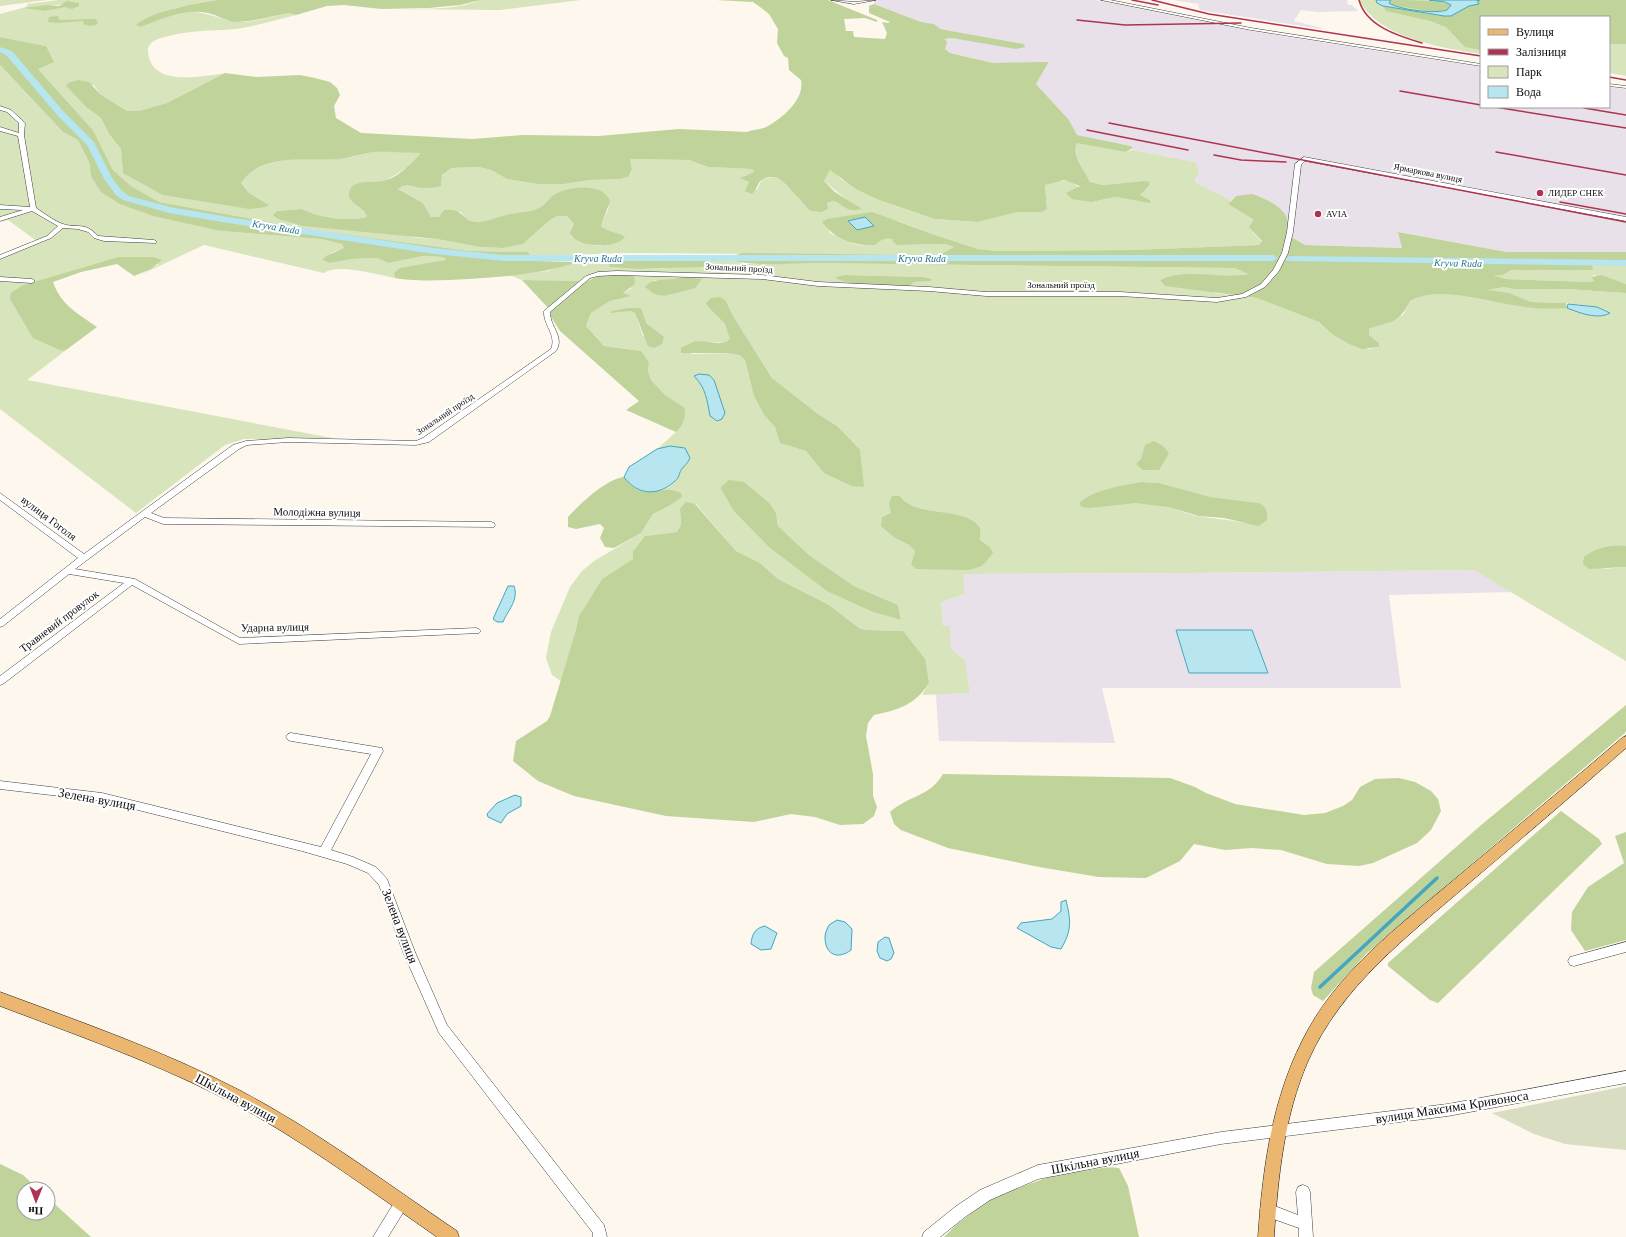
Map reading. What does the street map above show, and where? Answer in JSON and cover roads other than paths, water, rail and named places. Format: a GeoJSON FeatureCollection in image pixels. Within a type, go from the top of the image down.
{"type":"FeatureCollection","features":[{"type":"Feature","properties":{"kind":"main road"},"geometry":{"type":"LineString","coordinates":[[1266,1237],[1272,1159],[1278,1130],[1294,1078],[1314,1034],[1342,992],[1365,966],[1420,917],[1626,741]]}},
{"type":"Feature","properties":{"kind":"main road","name":"Шкільна вулиця"},"geometry":{"type":"LineString","coordinates":[[0,999],[194,1075],[236,1096],[287,1125],[451,1237]]}},
{"type":"Feature","properties":{"kind":"street"},"geometry":{"type":"LineString","coordinates":[[832,0],[863,3],[874,0]]}},
{"type":"Feature","properties":{"kind":"street"},"geometry":{"type":"LineString","coordinates":[[1103,0],[1251,29],[1480,65]]}},
{"type":"Feature","properties":{"kind":"street"},"geometry":{"type":"LineString","coordinates":[[1115,0],[1120,3]]}},
{"type":"Feature","properties":{"kind":"street"},"geometry":{"type":"LineString","coordinates":[[1610,85],[1626,87]]}},
{"type":"Feature","properties":{"kind":"street"},"geometry":{"type":"LineString","coordinates":[[0,108],[9,111],[22,123],[21,134],[33,210]]}},
{"type":"Feature","properties":{"kind":"street"},"geometry":{"type":"LineString","coordinates":[[0,129],[21,134]]}},
{"type":"Feature","properties":{"kind":"street","name":"Ярмаркова вулиця"},"geometry":{"type":"LineString","coordinates":[[1290,234],[1298,164],[1304,159],[1626,219]]}},
{"type":"Feature","properties":{"kind":"street"},"geometry":{"type":"LineString","coordinates":[[0,207],[33,210],[62,226],[79,227],[90,231],[96,237],[104,240],[154,242]]}},
{"type":"Feature","properties":{"kind":"street"},"geometry":{"type":"LineString","coordinates":[[0,219],[33,210]]}},
{"type":"Feature","properties":{"kind":"street"},"geometry":{"type":"LineString","coordinates":[[0,257],[49,237],[62,226]]}},
{"type":"Feature","properties":{"kind":"street","name":"Зональний проїзд"},"geometry":{"type":"LineString","coordinates":[[144,514],[218,458],[242,445],[254,442],[294,440],[422,442],[554,350],[557,339],[547,317],[547,311],[588,277],[594,274],[634,273],[723,276],[986,294],[1120,294],[1223,300],[1245,295],[1263,285],[1273,277],[1280,266],[1290,234]]}},
{"type":"Feature","properties":{"kind":"street"},"geometry":{"type":"LineString","coordinates":[[0,279],[32,282]]}},
{"type":"Feature","properties":{"kind":"street","name":"вулиця Гоголя"},"geometry":{"type":"LineString","coordinates":[[0,496],[84,558]]}},
{"type":"Feature","properties":{"kind":"street"},"geometry":{"type":"LineString","coordinates":[[0,624],[84,558],[144,514]]}},
{"type":"Feature","properties":{"kind":"street","name":"Молодіжна вулиця"},"geometry":{"type":"LineString","coordinates":[[144,514],[163,521],[491,525]]}},
{"type":"Feature","properties":{"kind":"street","name":"Ударна вулиця"},"geometry":{"type":"LineString","coordinates":[[67,571],[132,581],[239,641],[476,632]]}},
{"type":"Feature","properties":{"kind":"street","name":"Травневий провулок"},"geometry":{"type":"LineString","coordinates":[[0,681],[132,581]]}},
{"type":"Feature","properties":{"kind":"street"},"geometry":{"type":"LineString","coordinates":[[291,737],[378,751],[324,852]]}},
{"type":"Feature","properties":{"kind":"street","name":"Зелена вулиця"},"geometry":{"type":"LineString","coordinates":[[0,785],[102,797],[324,852],[361,865],[379,876],[388,894],[412,959],[443,1029],[600,1230],[600,1237]]}},
{"type":"Feature","properties":{"kind":"street"},"geometry":{"type":"LineString","coordinates":[[1574,961],[1626,947]]}},
{"type":"Feature","properties":{"kind":"street","name":"вулиця Максима Кривоноса"},"geometry":{"type":"LineString","coordinates":[[1278,1130],[1332,1125],[1448,1110],[1626,1077]]}},
{"type":"Feature","properties":{"kind":"street","name":"Шкільна вулиця"},"geometry":{"type":"LineString","coordinates":[[929,1237],[960,1212],[985,1195],[1038,1172],[1221,1138],[1278,1130]]}},
{"type":"Feature","properties":{"kind":"street"},"geometry":{"type":"LineString","coordinates":[[1303,1192],[1305,1231]]}},
{"type":"Feature","properties":{"kind":"street"},"geometry":{"type":"LineString","coordinates":[[380,1237],[402,1203]]}},
{"type":"Feature","properties":{"kind":"street"},"geometry":{"type":"LineString","coordinates":[[1267,1210],[1305,1231]]}},
{"type":"Feature","properties":{"kind":"water"},"geometry":{"type":"Polygon","coordinates":[[[1376,0],[1391,0],[1389,3],[1401,8],[1434,12],[1447,10],[1451,5],[1445,2],[1429,0],[1480,0],[1477,1],[1479,4],[1469,6],[1451,16],[1444,16],[1383,6],[1377,3],[1376,0]]]}},
{"type":"Feature","properties":{"kind":"water"},"geometry":{"type":"Polygon","coordinates":[[[865,217],[874,226],[857,230],[848,221],[865,217]]]}},
{"type":"Feature","properties":{"kind":"water"},"geometry":{"type":"Polygon","coordinates":[[[1568,304],[1597,307],[1610,313],[1600,316],[1589,315],[1567,308],[1568,304]]]}},
{"type":"Feature","properties":{"kind":"water"},"geometry":{"type":"Polygon","coordinates":[[[699,374],[709,375],[714,380],[725,413],[722,419],[717,421],[710,416],[704,390],[694,376],[699,374]]]}},
{"type":"Feature","properties":{"kind":"water"},"geometry":{"type":"Polygon","coordinates":[[[670,446],[685,448],[690,458],[681,470],[677,479],[669,486],[656,491],[642,491],[636,488],[624,477],[629,467],[657,449],[670,446]]]}},
{"type":"Feature","properties":{"kind":"water"},"geometry":{"type":"Polygon","coordinates":[[[508,586],[514,586],[514,600],[503,622],[497,622],[493,619],[508,586]]]}},
{"type":"Feature","properties":{"kind":"water"},"geometry":{"type":"Polygon","coordinates":[[[1176,630],[1252,630],[1268,673],[1189,673],[1176,630]]]}},
{"type":"Feature","properties":{"kind":"water"},"geometry":{"type":"Polygon","coordinates":[[[515,795],[521,797],[521,806],[507,814],[501,823],[488,817],[487,814],[497,803],[515,795]]]}},
{"type":"Feature","properties":{"kind":"water"},"geometry":{"type":"Polygon","coordinates":[[[1066,900],[1070,925],[1065,942],[1061,949],[1051,947],[1017,928],[1021,923],[1052,919],[1061,911],[1061,902],[1066,900]]]}},
{"type":"Feature","properties":{"kind":"water"},"geometry":{"type":"Polygon","coordinates":[[[837,920],[845,922],[852,929],[851,950],[841,955],[830,952],[827,948],[825,937],[829,925],[837,920]]]}},
{"type":"Feature","properties":{"kind":"water"},"geometry":{"type":"Polygon","coordinates":[[[765,926],[777,933],[771,949],[761,950],[751,944],[751,940],[756,930],[765,926]]]}},
{"type":"Feature","properties":{"kind":"water"},"geometry":{"type":"Polygon","coordinates":[[[885,937],[889,938],[894,953],[891,959],[887,961],[880,958],[877,951],[878,942],[885,937]]]}},
{"type":"Feature","properties":{"kind":"waterway","name":"Kryva Ruda"},"geometry":{"type":"LineString","coordinates":[[0,49],[9,53],[61,114],[91,144],[108,179],[119,193],[126,198],[169,210],[222,219],[434,251],[504,258],[1273,258]]}},
{"type":"Feature","properties":{"kind":"waterway","name":"Kryva Ruda"},"geometry":{"type":"LineString","coordinates":[[1290,259],[1626,263]]}},
{"type":"Feature","properties":{"kind":"waterway"},"geometry":{"type":"LineString","coordinates":[[1320,987],[1437,878]]}},
{"type":"Feature","properties":{"kind":"railway"},"geometry":{"type":"LineString","coordinates":[[1132,0],[1158,5]]}},
{"type":"Feature","properties":{"kind":"railway"},"geometry":{"type":"LineString","coordinates":[[1152,0],[1209,14],[1480,56]]}},
{"type":"Feature","properties":{"kind":"railway"},"geometry":{"type":"LineString","coordinates":[[1359,0],[1368,17],[1384,29],[1422,43]]}},
{"type":"Feature","properties":{"kind":"railway"},"geometry":{"type":"LineString","coordinates":[[1077,20],[1125,25],[1241,23]]}},
{"type":"Feature","properties":{"kind":"railway"},"geometry":{"type":"LineString","coordinates":[[1610,77],[1626,80]]}},
{"type":"Feature","properties":{"kind":"railway"},"geometry":{"type":"LineString","coordinates":[[1400,91],[1480,105]]}},
{"type":"Feature","properties":{"kind":"railway"},"geometry":{"type":"LineString","coordinates":[[1501,108],[1626,128]]}},
{"type":"Feature","properties":{"kind":"railway"},"geometry":{"type":"LineString","coordinates":[[1584,108],[1626,115]]}},
{"type":"Feature","properties":{"kind":"railway"},"geometry":{"type":"LineString","coordinates":[[1109,123],[1626,222]]}},
{"type":"Feature","properties":{"kind":"railway"},"geometry":{"type":"LineString","coordinates":[[1087,130],[1188,150]]}},
{"type":"Feature","properties":{"kind":"railway"},"geometry":{"type":"LineString","coordinates":[[1496,152],[1626,175]]}},
{"type":"Feature","properties":{"kind":"railway"},"geometry":{"type":"LineString","coordinates":[[1214,155],[1241,160],[1286,162]]}},
{"type":"Feature","properties":{"kind":"railway"},"geometry":{"type":"LineString","coordinates":[[1560,202],[1626,214]]}},
{"type":"Feature","properties":{"kind":"place","name":"ЛИДЕР СНЕК"},"geometry":{"type":"Point","coordinates":[1540,193]}},
{"type":"Feature","properties":{"kind":"place","name":"AVIA"},"geometry":{"type":"Point","coordinates":[1318,214]}}]}
